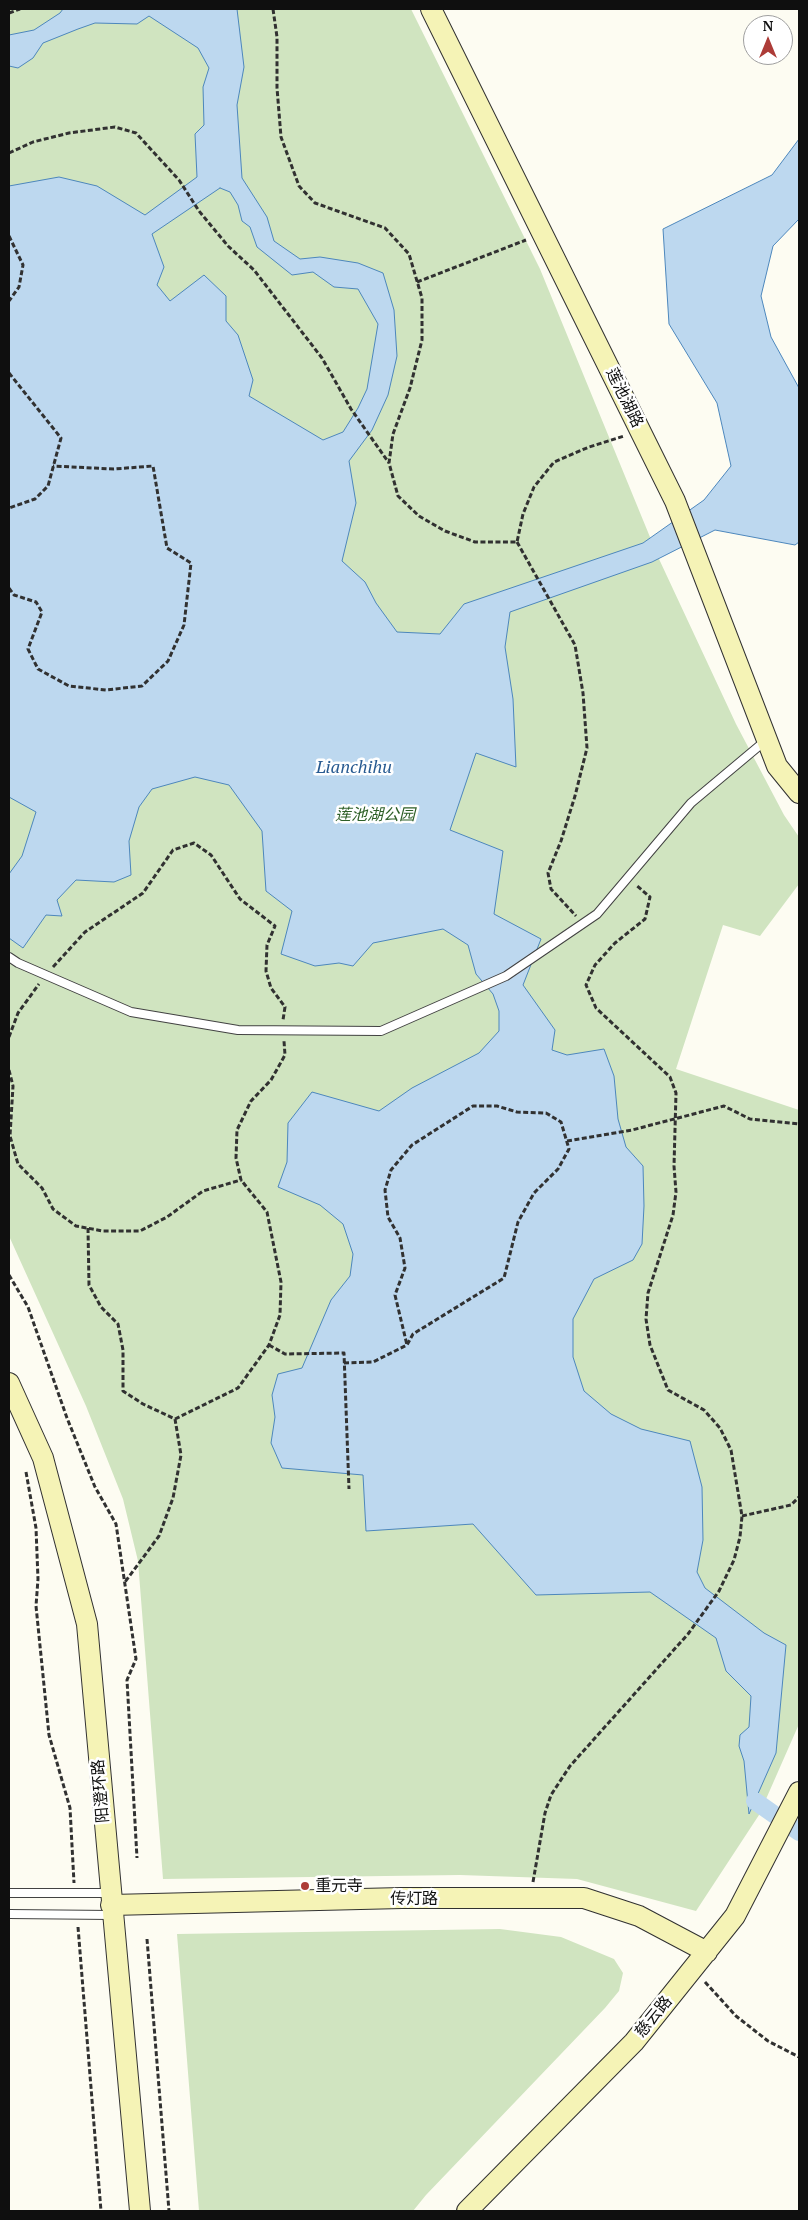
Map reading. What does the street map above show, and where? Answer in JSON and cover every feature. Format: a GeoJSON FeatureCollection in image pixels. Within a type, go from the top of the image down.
{"type":"FeatureCollection","features":[{"type":"Feature","properties":{"kind":"street","name":"莲池湖路"},"geometry":{"type":"LineString","coordinates":[[431,9],[675,502],[777,766],[799,793]]}},
{"type":"Feature","properties":{"kind":"street","name":"阳澄环路"},"geometry":{"type":"LineString","coordinates":[[9,1383],[43,1458],[87,1624],[140,2211]]}},
{"type":"Feature","properties":{"kind":"street","name":"慈云路"},"geometry":{"type":"LineString","coordinates":[[468,2211],[634,2042],[707,1952],[735,1916],[799,1792]]}},
{"type":"Feature","properties":{"kind":"street","name":"传灯路"},"geometry":{"type":"LineString","coordinates":[[111,1904],[402,1898],[584,1898],[639,1916],[707,1952]]}},
{"type":"Feature","properties":{"kind":"lane"},"geometry":{"type":"LineString","coordinates":[[9,957],[18,963],[131,1012],[238,1030],[381,1031],[506,976],[597,914],[691,803],[767,740]]}},
{"type":"Feature","properties":{"kind":"lane"},"geometry":{"type":"LineString","coordinates":[[9,1893],[75,1893],[111,1904]]}},
{"type":"Feature","properties":{"kind":"lane"},"geometry":{"type":"LineString","coordinates":[[9,1914],[77,1914],[111,1904]]}},
{"type":"Feature","properties":{"kind":"path"},"geometry":{"type":"LineString","coordinates":[[9,13],[20,9]]}},
{"type":"Feature","properties":{"kind":"path"},"geometry":{"type":"LineString","coordinates":[[272,9],[277,37],[277,88],[281,137],[300,186],[314,203],[385,228],[409,254],[422,298],[422,340],[410,388],[393,434],[389,463]]}},
{"type":"Feature","properties":{"kind":"path"},"geometry":{"type":"LineString","coordinates":[[9,153],[33,142],[69,133],[115,127],[136,133],[179,180],[199,211],[228,246],[260,277],[322,358],[351,409],[389,463],[398,496],[419,516],[445,532],[475,542],[517,542]]}},
{"type":"Feature","properties":{"kind":"path"},"geometry":{"type":"LineString","coordinates":[[417,282],[542,234]]}},
{"type":"Feature","properties":{"kind":"path"},"geometry":{"type":"LineString","coordinates":[[9,236],[23,265],[19,287],[9,301]]}},
{"type":"Feature","properties":{"kind":"path"},"geometry":{"type":"LineString","coordinates":[[9,373],[61,438],[48,486],[35,499],[9,508]]}},
{"type":"Feature","properties":{"kind":"path"},"geometry":{"type":"LineString","coordinates":[[583,924],[551,889],[548,873],[562,841],[587,748],[583,693],[575,645],[534,569],[517,542],[523,514],[534,487],[554,462],[589,447],[640,431]]}},
{"type":"Feature","properties":{"kind":"path"},"geometry":{"type":"LineString","coordinates":[[9,588],[14,595],[36,602],[42,612],[28,649],[38,669],[69,686],[106,690],[142,686],[168,661],[184,625],[191,563],[167,548],[153,466],[114,469],[53,466]]}},
{"type":"Feature","properties":{"kind":"path"},"geometry":{"type":"LineString","coordinates":[[9,1037],[18,1013],[46,975],[85,932],[143,894],[173,850],[194,843],[211,855],[240,899],[275,926],[267,945],[266,971],[271,988],[285,1007],[282,1030],[285,1055],[271,1080],[251,1101],[237,1130],[236,1158],[241,1180],[268,1212],[280,1274],[280,1316],[269,1345],[238,1388],[175,1419]]}},
{"type":"Feature","properties":{"kind":"path"},"geometry":{"type":"LineString","coordinates":[[530,1898],[545,1813],[551,1795],[570,1766],[688,1634],[719,1591],[734,1560],[740,1537],[742,1516],[731,1450],[720,1428],[704,1410],[668,1390],[650,1346],[646,1319],[648,1293],[673,1215],[676,1192],[676,1093],[670,1077],[596,1008],[586,985],[595,965],[615,943],[645,919],[650,897],[628,878]]}},
{"type":"Feature","properties":{"kind":"path"},"geometry":{"type":"LineString","coordinates":[[9,1070],[12,1086],[10,1136],[18,1164],[42,1188],[53,1208],[76,1226],[103,1231],[140,1231],[167,1217],[203,1191],[241,1180]]}},
{"type":"Feature","properties":{"kind":"path"},"geometry":{"type":"LineString","coordinates":[[344,1363],[374,1362],[407,1345],[414,1334],[504,1278],[518,1222],[534,1193],[558,1169],[569,1149],[561,1122],[546,1113],[517,1112],[497,1106],[473,1106],[412,1146],[391,1170],[385,1190],[388,1217],[400,1238],[406,1268],[395,1295],[407,1345]]}},
{"type":"Feature","properties":{"kind":"path"},"geometry":{"type":"LineString","coordinates":[[566,1141],[632,1130],[724,1106],[750,1119],[799,1124]]}},
{"type":"Feature","properties":{"kind":"path"},"geometry":{"type":"LineString","coordinates":[[88,1228],[89,1285],[101,1307],[118,1324],[123,1350],[123,1391],[142,1404],[175,1419]]}},
{"type":"Feature","properties":{"kind":"path"},"geometry":{"type":"LineString","coordinates":[[9,1274],[28,1307],[67,1418],[95,1487],[116,1524],[136,1659],[127,1680],[137,1858]]}},
{"type":"Feature","properties":{"kind":"path"},"geometry":{"type":"LineString","coordinates":[[269,1345],[285,1354],[344,1353],[349,1489]]}},
{"type":"Feature","properties":{"kind":"path"},"geometry":{"type":"LineString","coordinates":[[125,1582],[158,1536],[173,1498],[181,1455],[175,1419]]}},
{"type":"Feature","properties":{"kind":"path"},"geometry":{"type":"LineString","coordinates":[[25,1466],[36,1528],[38,1579],[36,1606],[49,1736],[70,1808],[75,1893]]}},
{"type":"Feature","properties":{"kind":"path"},"geometry":{"type":"LineString","coordinates":[[742,1516],[791,1505],[799,1497]]}},
{"type":"Feature","properties":{"kind":"path"},"geometry":{"type":"LineString","coordinates":[[77,1914],[101,2211]]}},
{"type":"Feature","properties":{"kind":"path"},"geometry":{"type":"LineString","coordinates":[[147,1939],[169,2211]]}},
{"type":"Feature","properties":{"kind":"path"},"geometry":{"type":"LineString","coordinates":[[693,1969],[736,2016],[768,2041],[799,2057]]}},
{"type":"Feature","properties":{"kind":"green space","name":"莲池湖公园"},"geometry":{"type":"Polygon","coordinates":[[[9,9],[411,9],[540,269],[659,559],[736,724],[784,815],[799,837],[799,884],[760,936],[723,925],[676,1069],[799,1110],[799,1724],[759,1815],[696,1911],[577,1879],[460,1875],[163,1879],[138,1561],[123,1499],[86,1406],[9,1236],[9,9]]]}},
{"type":"Feature","properties":{"kind":"green space"},"geometry":{"type":"Polygon","coordinates":[[[500,1929],[561,1937],[614,1959],[623,1973],[619,1991],[413,2211],[199,2211],[177,1934],[500,1929]]]}},
{"type":"Feature","properties":{"kind":"water","name":"Lianchihu"},"geometry":{"type":"Polygon","coordinates":[[[63,9],[237,9],[244,67],[237,105],[242,178],[267,217],[274,241],[300,259],[320,257],[358,263],[383,273],[394,310],[397,356],[388,395],[372,430],[349,461],[356,503],[342,561],[365,582],[376,603],[397,632],[440,634],[464,604],[643,543],[704,500],[731,466],[717,403],[669,324],[663,229],[772,175],[799,139],[799,219],[773,246],[761,296],[771,337],[799,388],[799,542],[795,545],[715,530],[652,562],[510,612],[505,647],[513,699],[516,767],[476,753],[450,830],[503,851],[494,914],[541,939],[523,985],[555,1030],[552,1050],[567,1055],[604,1049],[614,1076],[618,1119],[626,1147],[643,1166],[644,1206],[642,1244],[633,1260],[594,1279],[573,1319],[573,1357],[584,1391],[611,1414],[641,1429],[690,1441],[702,1487],[703,1540],[697,1572],[705,1588],[764,1633],[786,1645],[776,1753],[749,1814],[744,1761],[739,1746],[740,1735],[749,1727],[751,1696],[726,1671],[716,1638],[650,1592],[536,1595],[473,1524],[366,1531],[363,1475],[282,1468],[271,1443],[275,1417],[272,1395],[278,1374],[302,1368],[331,1300],[350,1276],[353,1254],[343,1224],[320,1205],[278,1187],[287,1162],[288,1123],[312,1092],[379,1111],[412,1088],[479,1053],[499,1031],[499,1011],[493,994],[476,974],[468,945],[443,929],[373,943],[353,966],[339,963],[315,966],[281,954],[292,911],[266,891],[262,831],[229,785],[195,777],[152,789],[139,807],[129,841],[131,875],[114,882],[76,880],[57,900],[62,916],[46,915],[23,948],[9,938],[9,874],[22,856],[36,812],[9,797],[9,186],[59,177],[97,186],[145,215],[197,177],[195,134],[204,125],[203,87],[209,68],[198,48],[149,16],[137,24],[95,23],[78,29],[43,43],[33,58],[18,68],[9,66],[9,35],[34,30],[63,9]],[[220,188],[152,234],[164,267],[157,285],[170,301],[204,275],[226,296],[226,321],[238,335],[253,380],[249,396],[323,440],[343,432],[367,389],[378,324],[358,289],[334,287],[313,272],[292,275],[257,247],[250,227],[242,221],[238,205],[230,192],[220,188]]]}},
{"type":"Feature","properties":{"kind":"waterway"},"geometry":{"type":"LineString","coordinates":[[755,1801],[799,1832]]}},
{"type":"Feature","properties":{"kind":"place","name":"重元寺"},"geometry":{"type":"Point","coordinates":[305,1886]}}]}
